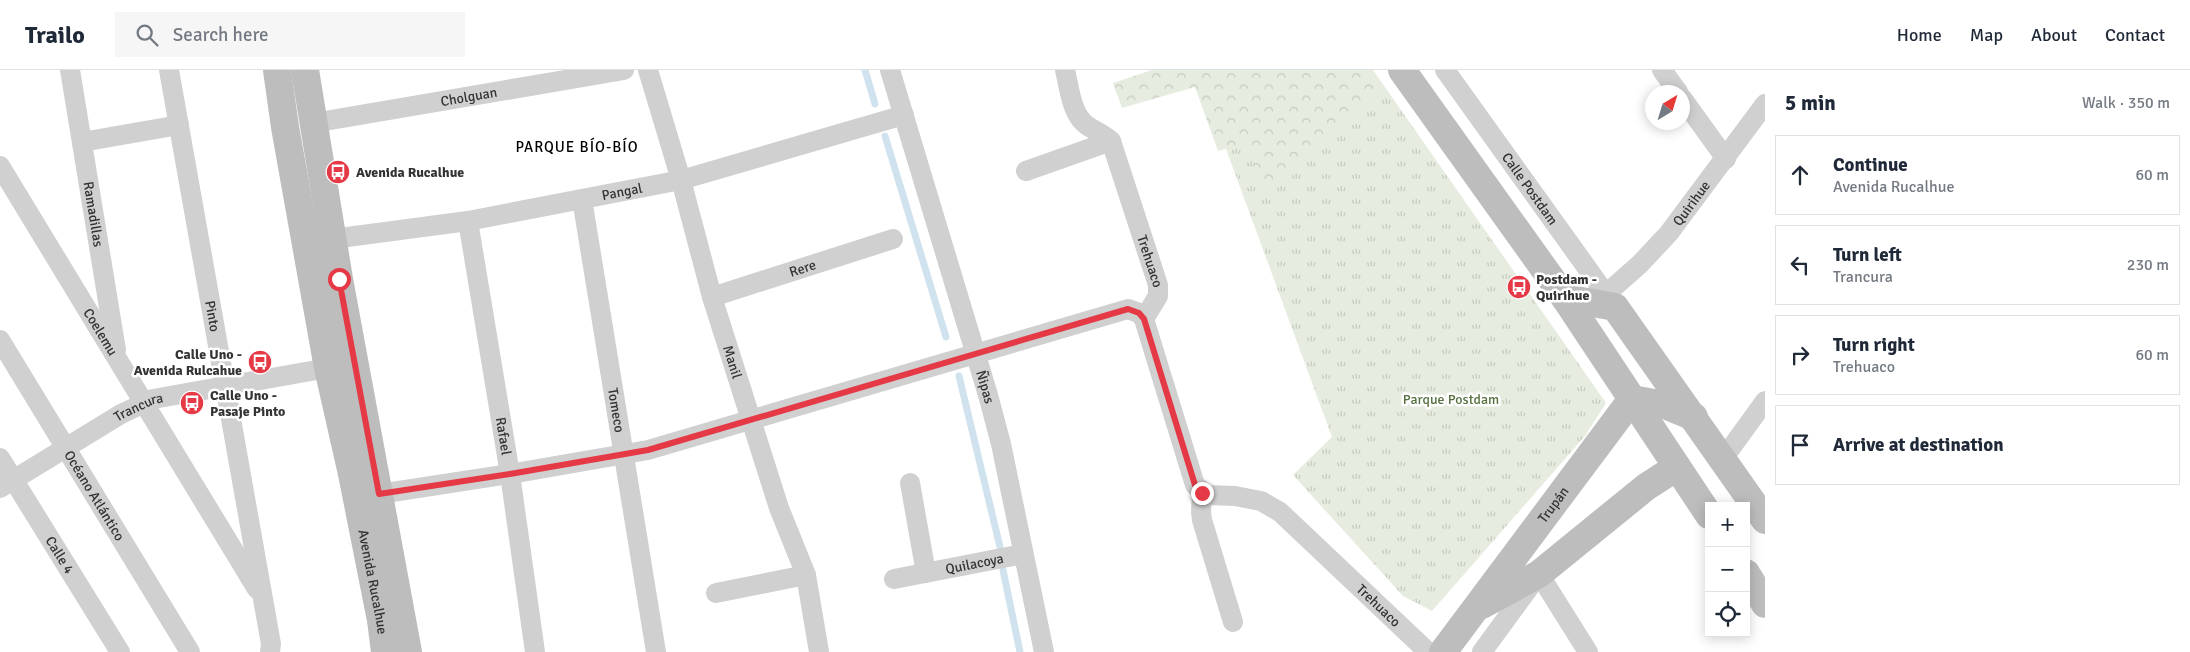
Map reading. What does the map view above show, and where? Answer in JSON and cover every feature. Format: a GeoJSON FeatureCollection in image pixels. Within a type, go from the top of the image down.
{"type":"FeatureCollection","features":[{"type":"Feature","properties":{"kind":"street","name":"Ramadillas"},"geometry":{"type":"LineString","coordinates":[[70,70],[118,360]]}},
{"type":"Feature","properties":{"kind":"street","name":"Pinto"},"geometry":{"type":"LineString","coordinates":[[169,70],[271,644],[270,652]]}},
{"type":"Feature","properties":{"kind":"street","name":"Avenida Rucalhue"},"geometry":{"type":"LineString","coordinates":[[276,70],[285,127],[342,366],[379,494],[408,652]]}},
{"type":"Feature","properties":{"kind":"street","name":"Avenida Rucalhue"},"geometry":{"type":"LineString","coordinates":[[305,70],[332,239],[352,474],[381,620],[384,652]]}},
{"type":"Feature","properties":{"kind":"street","name":"Cholguan"},"geometry":{"type":"LineString","coordinates":[[313,123],[624,70]]}},
{"type":"Feature","properties":{"kind":"street","name":"Manil"},"geometry":{"type":"LineString","coordinates":[[648,70],[681,180],[712,297],[779,508],[806,575],[819,652]]}},
{"type":"Feature","properties":{"kind":"street","name":"Ñipas"},"geometry":{"type":"LineString","coordinates":[[890,70],[1001,444],[1044,652]]}},
{"type":"Feature","properties":{"kind":"street"},"geometry":{"type":"LineString","coordinates":[[1026,171],[1110,141],[1099,131],[1088,126],[1077,115],[1064,70]]}},
{"type":"Feature","properties":{"kind":"street"},"geometry":{"type":"LineString","coordinates":[[1402,70],[1564,298],[1705,509]]}},
{"type":"Feature","properties":{"kind":"street","name":"Calle Postdam"},"geometry":{"type":"LineString","coordinates":[[1445,70],[1611,300],[1765,520]]}},
{"type":"Feature","properties":{"kind":"street"},"geometry":{"type":"LineString","coordinates":[[1662,70],[1673,85]]}},
{"type":"Feature","properties":{"kind":"street","name":"Quirihue"},"geometry":{"type":"LineString","coordinates":[[1611,300],[1664,239],[1726,159],[1765,104]]}},
{"type":"Feature","properties":{"kind":"street"},"geometry":{"type":"LineString","coordinates":[[1690,109],[1726,159]]}},
{"type":"Feature","properties":{"kind":"street","name":"Pangal"},"geometry":{"type":"LineString","coordinates":[[332,239],[468,221],[681,180],[904,115]]}},
{"type":"Feature","properties":{"kind":"street"},"geometry":{"type":"LineString","coordinates":[[82,142],[179,125]]}},
{"type":"Feature","properties":{"kind":"street","name":"Trehuaco"},"geometry":{"type":"LineString","coordinates":[[1110,141],[1158,284],[1158,296],[1144,319]]}},
{"type":"Feature","properties":{"kind":"street","name":"Coelemu"},"geometry":{"type":"LineString","coordinates":[[0,166],[263,599]]}},
{"type":"Feature","properties":{"kind":"street","name":"Tomeco"},"geometry":{"type":"LineString","coordinates":[[582,199],[656,652]]}},
{"type":"Feature","properties":{"kind":"street","name":"Rafael"},"geometry":{"type":"LineString","coordinates":[[468,221],[510,474],[536,652]]}},
{"type":"Feature","properties":{"kind":"street","name":"Rere"},"geometry":{"type":"LineString","coordinates":[[712,297],[893,239]]}},
{"type":"Feature","properties":{"kind":"street"},"geometry":{"type":"LineString","coordinates":[[1564,298],[1611,300]]}},
{"type":"Feature","properties":{"kind":"street"},"geometry":{"type":"LineString","coordinates":[[379,494],[648,450],[1122,309],[1134,310],[1144,319],[1195,485],[1202,493],[1202,520],[1233,622]]}},
{"type":"Feature","properties":{"kind":"street","name":"Océano Atlántico"},"geometry":{"type":"LineString","coordinates":[[0,340],[190,652]]}},
{"type":"Feature","properties":{"kind":"street","name":"Trancura"},"geometry":{"type":"LineString","coordinates":[[7,484],[121,414],[153,399],[342,366]]}},
{"type":"Feature","properties":{"kind":"street"},"geometry":{"type":"LineString","coordinates":[[1632,399],[1665,405],[1694,417]]}},
{"type":"Feature","properties":{"kind":"street","name":"Trupán"},"geometry":{"type":"LineString","coordinates":[[1443,652],[1632,399]]}},
{"type":"Feature","properties":{"kind":"street"},"geometry":{"type":"LineString","coordinates":[[1723,459],[1765,401]]}},
{"type":"Feature","properties":{"kind":"street","name":"Calle 4"},"geometry":{"type":"LineString","coordinates":[[0,458],[7,484],[120,652]]}},
{"type":"Feature","properties":{"kind":"street","name":"Trupán"},"geometry":{"type":"LineString","coordinates":[[1474,610],[1539,574],[1646,487],[1677,468]]}},
{"type":"Feature","properties":{"kind":"street","name":"Quilacoya"},"geometry":{"type":"LineString","coordinates":[[910,483],[926,573]]}},
{"type":"Feature","properties":{"kind":"street","name":"Trehuaco"},"geometry":{"type":"LineString","coordinates":[[1202,493],[1212,496],[1235,496],[1261,500],[1280,512],[1428,652]]}},
{"type":"Feature","properties":{"kind":"street","name":"Quilacoya"},"geometry":{"type":"LineString","coordinates":[[894,579],[1023,554]]}},
{"type":"Feature","properties":{"kind":"street"},"geometry":{"type":"LineString","coordinates":[[1750,566],[1765,576]]}},
{"type":"Feature","properties":{"kind":"street"},"geometry":{"type":"LineString","coordinates":[[1539,574],[1588,652]]}},
{"type":"Feature","properties":{"kind":"street","name":"Trupán"},"geometry":{"type":"LineString","coordinates":[[1482,652],[1539,574]]}},
{"type":"Feature","properties":{"kind":"street"},"geometry":{"type":"LineString","coordinates":[[716,593],[806,575]]}},
{"type":"Feature","properties":{"kind":"street"},"geometry":{"type":"LineString","coordinates":[[1750,580],[1765,604]]}},
{"type":"Feature","properties":{"kind":"green space"},"geometry":{"type":"Polygon","coordinates":[[[1152,70],[1368,70],[1384,92],[1267,187],[1245,143],[1218,151],[1195,87],[1122,108],[1113,83],[1152,70]]]}},
{"type":"Feature","properties":{"kind":"green space","name":"Parque Postdam"},"geometry":{"type":"Polygon","coordinates":[[[1197,70],[1373,70],[1606,403],[1585,436],[1432,611],[1403,596],[1293,475],[1332,437],[1197,70]]]}},
{"type":"Feature","properties":{"kind":"waterway"},"geometry":{"type":"LineString","coordinates":[[865,70],[875,104]]}},
{"type":"Feature","properties":{"kind":"waterway"},"geometry":{"type":"LineString","coordinates":[[885,136],[946,337]]}},
{"type":"Feature","properties":{"kind":"waterway"},"geometry":{"type":"LineString","coordinates":[[959,376],[1000,547]]}},
{"type":"Feature","properties":{"kind":"waterway"},"geometry":{"type":"LineString","coordinates":[[1003,570],[1020,652]]}},
{"type":"Feature","properties":{"kind":"place","name":"Avenida Rucalhue"},"geometry":{"type":"Point","coordinates":[338,172]}},
{"type":"Feature","properties":{"kind":"place","name":"Postdam - Quirihue"},"geometry":{"type":"Point","coordinates":[1519,287]}},
{"type":"Feature","properties":{"kind":"place","name":"Calle Uno - Avenida Rulcahue"},"geometry":{"type":"Point","coordinates":[260,362]}},
{"type":"Feature","properties":{"kind":"place","name":"Calle Uno - Pasaje Pinto"},"geometry":{"type":"Point","coordinates":[192,403]}},
{"type":"Feature","properties":{"kind":"district","name":"PARQUE BÍO-BÍO"},"geometry":{"type":"Point","coordinates":[577,147]}},
{"type":"Feature","properties":{"kind":"route"},"geometry":{"type":"LineString","coordinates":[[339,279],[379,494],[648,450],[1122,309],[1134,310],[1144,319],[1195,485],[1202,493]]}}]}
